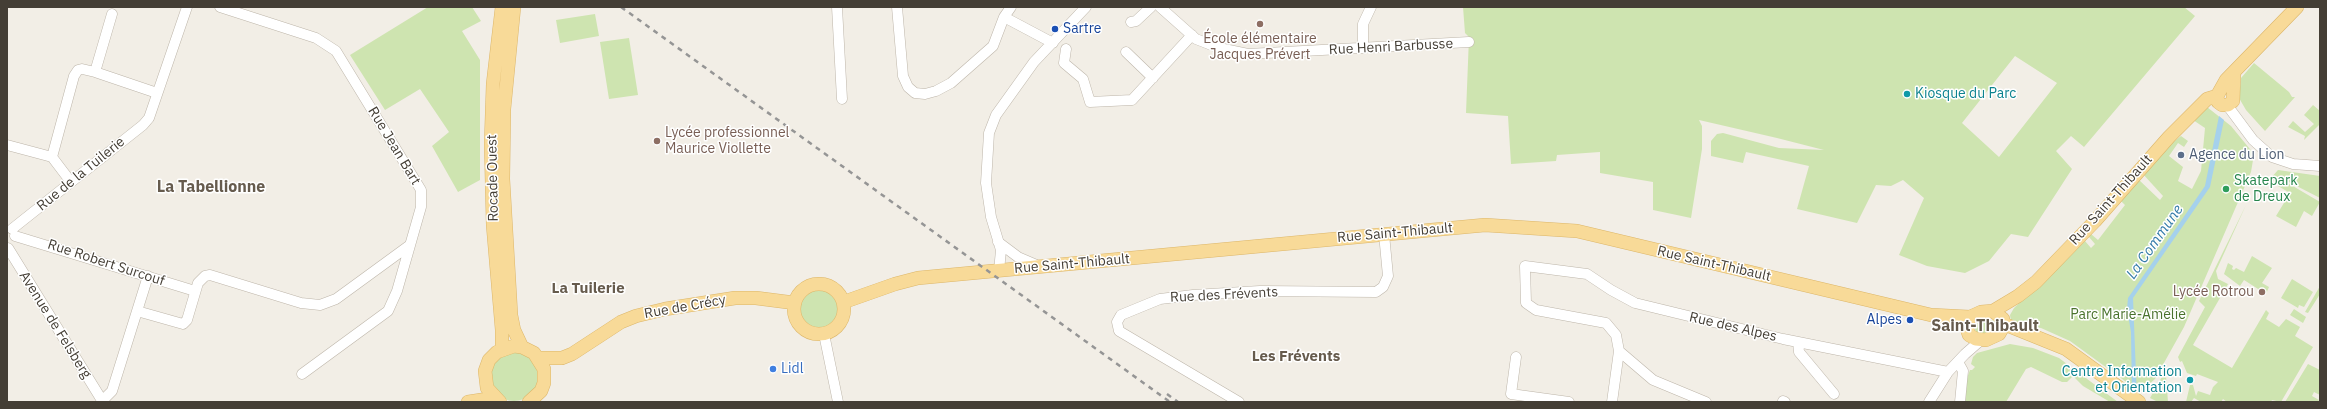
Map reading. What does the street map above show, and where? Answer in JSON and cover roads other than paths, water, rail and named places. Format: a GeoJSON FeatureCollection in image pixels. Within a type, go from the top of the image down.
{"type":"FeatureCollection","features":[{"type":"Feature","properties":{"kind":"main road","name":"Rocade Ouest"},"geometry":{"type":"LineString","coordinates":[[502,7],[493,84],[491,144],[493,225],[502,330],[502,349]]}},
{"type":"Feature","properties":{"kind":"main road","name":"Rocade Ouest"},"geometry":{"type":"LineString","coordinates":[[514,7],[504,109],[503,179],[511,314],[514,330],[522,347]]}},
{"type":"Feature","properties":{"kind":"main road"},"geometry":{"type":"LineString","coordinates":[[2224,98],[2234,72],[2297,7]]}},
{"type":"Feature","properties":{"kind":"main road","name":"Rue Saint-Thibault"},"geometry":{"type":"LineString","coordinates":[[2000,322],[2018,296],[2075,242],[2158,149],[2203,103],[2211,97],[2224,98]]}},
{"type":"Feature","properties":{"kind":"main road","name":"Rue Saint-Thibault"},"geometry":{"type":"LineString","coordinates":[[844,302],[910,280],[1485,225],[1577,231],[1941,317],[1971,330]]}},
{"type":"Feature","properties":{"kind":"main road"},"geometry":{"type":"LineString","coordinates":[[813,284],[821,284],[835,289],[844,302],[844,316],[841,323],[837,328],[824,334],[816,335],[803,329],[795,317],[794,303],[803,289],[813,284]]}},
{"type":"Feature","properties":{"kind":"main road","name":"Rue de Crécy"},"geometry":{"type":"LineString","coordinates":[[545,375],[562,358],[578,351],[621,322],[636,316],[664,309],[735,298],[756,298],[794,303]]}},
{"type":"Feature","properties":{"kind":"main road"},"geometry":{"type":"LineString","coordinates":[[2000,322],[1994,338],[1971,330],[1981,312],[2034,337],[2066,349],[2139,402]]}},
{"type":"Feature","properties":{"kind":"main road"},"geometry":{"type":"LineString","coordinates":[[469,402],[497,400],[486,382],[487,365],[493,356],[502,349],[514,346],[522,347],[539,358],[545,375],[541,391],[530,402]]}},
{"type":"Feature","properties":{"kind":"main road","name":"Rue de Crécy"},"geometry":{"type":"LineString","coordinates":[[539,358],[562,358]]}},
{"type":"Feature","properties":{"kind":"main road"},"geometry":{"type":"LineString","coordinates":[[469,402],[486,382]]}},
{"type":"Feature","properties":{"kind":"street"},"geometry":{"type":"LineString","coordinates":[[52,157],[76,72],[82,69],[95,72],[157,93],[187,7]]}},
{"type":"Feature","properties":{"kind":"street","name":"Rue Jean Bart"},"geometry":{"type":"LineString","coordinates":[[220,7],[316,38],[336,51],[419,184],[422,202],[397,291],[388,311],[302,374]]}},
{"type":"Feature","properties":{"kind":"street"},"geometry":{"type":"LineString","coordinates":[[837,7],[842,99]]}},
{"type":"Feature","properties":{"kind":"street"},"geometry":{"type":"LineString","coordinates":[[897,7],[903,76],[908,88],[916,93],[925,94],[936,91],[951,82],[993,46],[1004,18],[1011,7]]}},
{"type":"Feature","properties":{"kind":"street"},"geometry":{"type":"LineString","coordinates":[[999,271],[1000,246],[991,217],[986,183],[989,133],[996,115],[1009,94],[1034,62],[1086,7]]}},
{"type":"Feature","properties":{"kind":"street"},"geometry":{"type":"LineString","coordinates":[[1130,22],[1136,21],[1151,7]]}},
{"type":"Feature","properties":{"kind":"street","name":"Rue Henri Barbusse"},"geometry":{"type":"LineString","coordinates":[[1160,7],[1196,39],[1219,48],[1248,54],[1469,42]]}},
{"type":"Feature","properties":{"kind":"street"},"geometry":{"type":"LineString","coordinates":[[1364,48],[1363,24],[1371,7]]}},
{"type":"Feature","properties":{"kind":"street"},"geometry":{"type":"LineString","coordinates":[[95,72],[112,14]]}},
{"type":"Feature","properties":{"kind":"street"},"geometry":{"type":"LineString","coordinates":[[1004,18],[1053,42]]}},
{"type":"Feature","properties":{"kind":"street"},"geometry":{"type":"LineString","coordinates":[[1066,50],[1064,64],[1083,79],[1090,102],[1132,100],[1192,35]]}},
{"type":"Feature","properties":{"kind":"street"},"geometry":{"type":"LineString","coordinates":[[1126,52],[1153,78]]}},
{"type":"Feature","properties":{"kind":"street","name":"Rue de la Tuilerie"},"geometry":{"type":"LineString","coordinates":[[12,230],[143,125],[149,118],[157,93]]}},
{"type":"Feature","properties":{"kind":"street"},"geometry":{"type":"LineString","coordinates":[[2224,98],[2241,126],[2268,154],[2286,162],[2320,166]]}},
{"type":"Feature","properties":{"kind":"street"},"geometry":{"type":"LineString","coordinates":[[2224,98],[2270,148],[2286,158],[2307,165]]}},
{"type":"Feature","properties":{"kind":"street"},"geometry":{"type":"LineString","coordinates":[[7,145],[52,157],[71,182]]}},
{"type":"Feature","properties":{"kind":"street","name":"Avenue de Felsberg"},"geometry":{"type":"LineString","coordinates":[[12,230],[14,243],[8,249],[102,402]]}},
{"type":"Feature","properties":{"kind":"street","name":"Rue Robert Surcouf"},"geometry":{"type":"LineString","coordinates":[[12,230],[195,291]]}},
{"type":"Feature","properties":{"kind":"street","name":"Rue des Frévents"},"geometry":{"type":"LineString","coordinates":[[1239,402],[1119,331],[1117,322],[1121,315],[1160,299],[1193,295],[1260,291],[1376,292],[1382,287],[1388,276],[1384,234]]}},
{"type":"Feature","properties":{"kind":"street"},"geometry":{"type":"LineString","coordinates":[[137,312],[184,324],[187,320],[200,279],[210,275],[301,303],[320,305],[336,299],[410,245]]}},
{"type":"Feature","properties":{"kind":"street"},"geometry":{"type":"LineString","coordinates":[[1000,246],[1018,257],[1041,267]]}},
{"type":"Feature","properties":{"kind":"street"},"geometry":{"type":"LineString","coordinates":[[1000,246],[1019,269]]}},
{"type":"Feature","properties":{"kind":"street","name":"Rue des Alpes"},"geometry":{"type":"LineString","coordinates":[[1620,351],[1616,335],[1606,323],[1536,310],[1526,303],[1525,266],[1587,274],[1635,303],[1798,342],[1948,372]]}},
{"type":"Feature","properties":{"kind":"street"},"geometry":{"type":"LineString","coordinates":[[102,402],[112,391],[148,276]]}},
{"type":"Feature","properties":{"kind":"street"},"geometry":{"type":"LineString","coordinates":[[1929,402],[1948,372],[1965,354],[1971,330]]}},
{"type":"Feature","properties":{"kind":"street"},"geometry":{"type":"LineString","coordinates":[[824,334],[838,402]]}},
{"type":"Feature","properties":{"kind":"street"},"geometry":{"type":"LineString","coordinates":[[1798,342],[1799,352],[1834,394]]}},
{"type":"Feature","properties":{"kind":"street"},"geometry":{"type":"LineString","coordinates":[[1612,402],[1620,351]]}},
{"type":"Feature","properties":{"kind":"street"},"geometry":{"type":"LineString","coordinates":[[1620,351],[1653,380],[1706,402]]}},
{"type":"Feature","properties":{"kind":"street"},"geometry":{"type":"LineString","coordinates":[[1516,357],[1510,394],[1569,402]]}},
{"type":"Feature","properties":{"kind":"street"},"geometry":{"type":"LineString","coordinates":[[1958,362],[1963,371],[1960,402]]}},
{"type":"Feature","properties":{"kind":"water"},"geometry":{"type":"Polygon","coordinates":[[[2219,116],[2224,120],[2210,187],[2133,298],[2137,400],[2132,397],[2131,332],[2127,309],[2128,298],[2205,186],[2219,116]]]}},
{"type":"Feature","properties":{"kind":"railway"},"geometry":{"type":"LineString","coordinates":[[621,7],[1170,402]]}},
{"type":"Feature","properties":{"kind":"railway"},"geometry":{"type":"LineString","coordinates":[[1167,394],[1178,402]]}},
{"type":"Feature","properties":{"kind":"place","name":"École élémentaire Jacques Prévert"},"geometry":{"type":"Point","coordinates":[1260,24]}},
{"type":"Feature","properties":{"kind":"place","name":"Sartre"},"geometry":{"type":"Point","coordinates":[1055,29]}},
{"type":"Feature","properties":{"kind":"place","name":"Kiosque du Parc"},"geometry":{"type":"Point","coordinates":[1907,94]}},
{"type":"Feature","properties":{"kind":"place","name":"Lycée professionnel Maurice Viollette"},"geometry":{"type":"Point","coordinates":[657,141]}},
{"type":"Feature","properties":{"kind":"place","name":"Agence du Lion"},"geometry":{"type":"Point","coordinates":[2181,155]}},
{"type":"Feature","properties":{"kind":"place","name":"Skatepark de Dreux"},"geometry":{"type":"Point","coordinates":[2226,189]}},
{"type":"Feature","properties":{"kind":"place","name":"Lycée Rotrou"},"geometry":{"type":"Point","coordinates":[2262,292]}},
{"type":"Feature","properties":{"kind":"place","name":"Alpes"},"geometry":{"type":"Point","coordinates":[1910,320]}},
{"type":"Feature","properties":{"kind":"place","name":"Lidl"},"geometry":{"type":"Point","coordinates":[773,369]}},
{"type":"Feature","properties":{"kind":"place","name":"Centre Information et Orientation"},"geometry":{"type":"Point","coordinates":[2190,380]}},
{"type":"Feature","properties":{"kind":"district","name":"La Tabellionne"},"geometry":{"type":"Point","coordinates":[211,187]}},
{"type":"Feature","properties":{"kind":"district","name":"La Tuilerie"},"geometry":{"type":"Point","coordinates":[588,289]}},
{"type":"Feature","properties":{"kind":"district","name":"Saint-Thibault"},"geometry":{"type":"Point","coordinates":[1985,326]}},
{"type":"Feature","properties":{"kind":"district","name":"Les Frévents"},"geometry":{"type":"Point","coordinates":[1296,357]}},
{"type":"Feature","properties":{"kind":"water label","name":"La Commune"},"geometry":{"type":"Point","coordinates":[2155,242]}},
{"type":"Feature","properties":{"kind":"park label","name":"Parc Marie-Amélie"},"geometry":{"type":"Point","coordinates":[2128,315]}}]}
